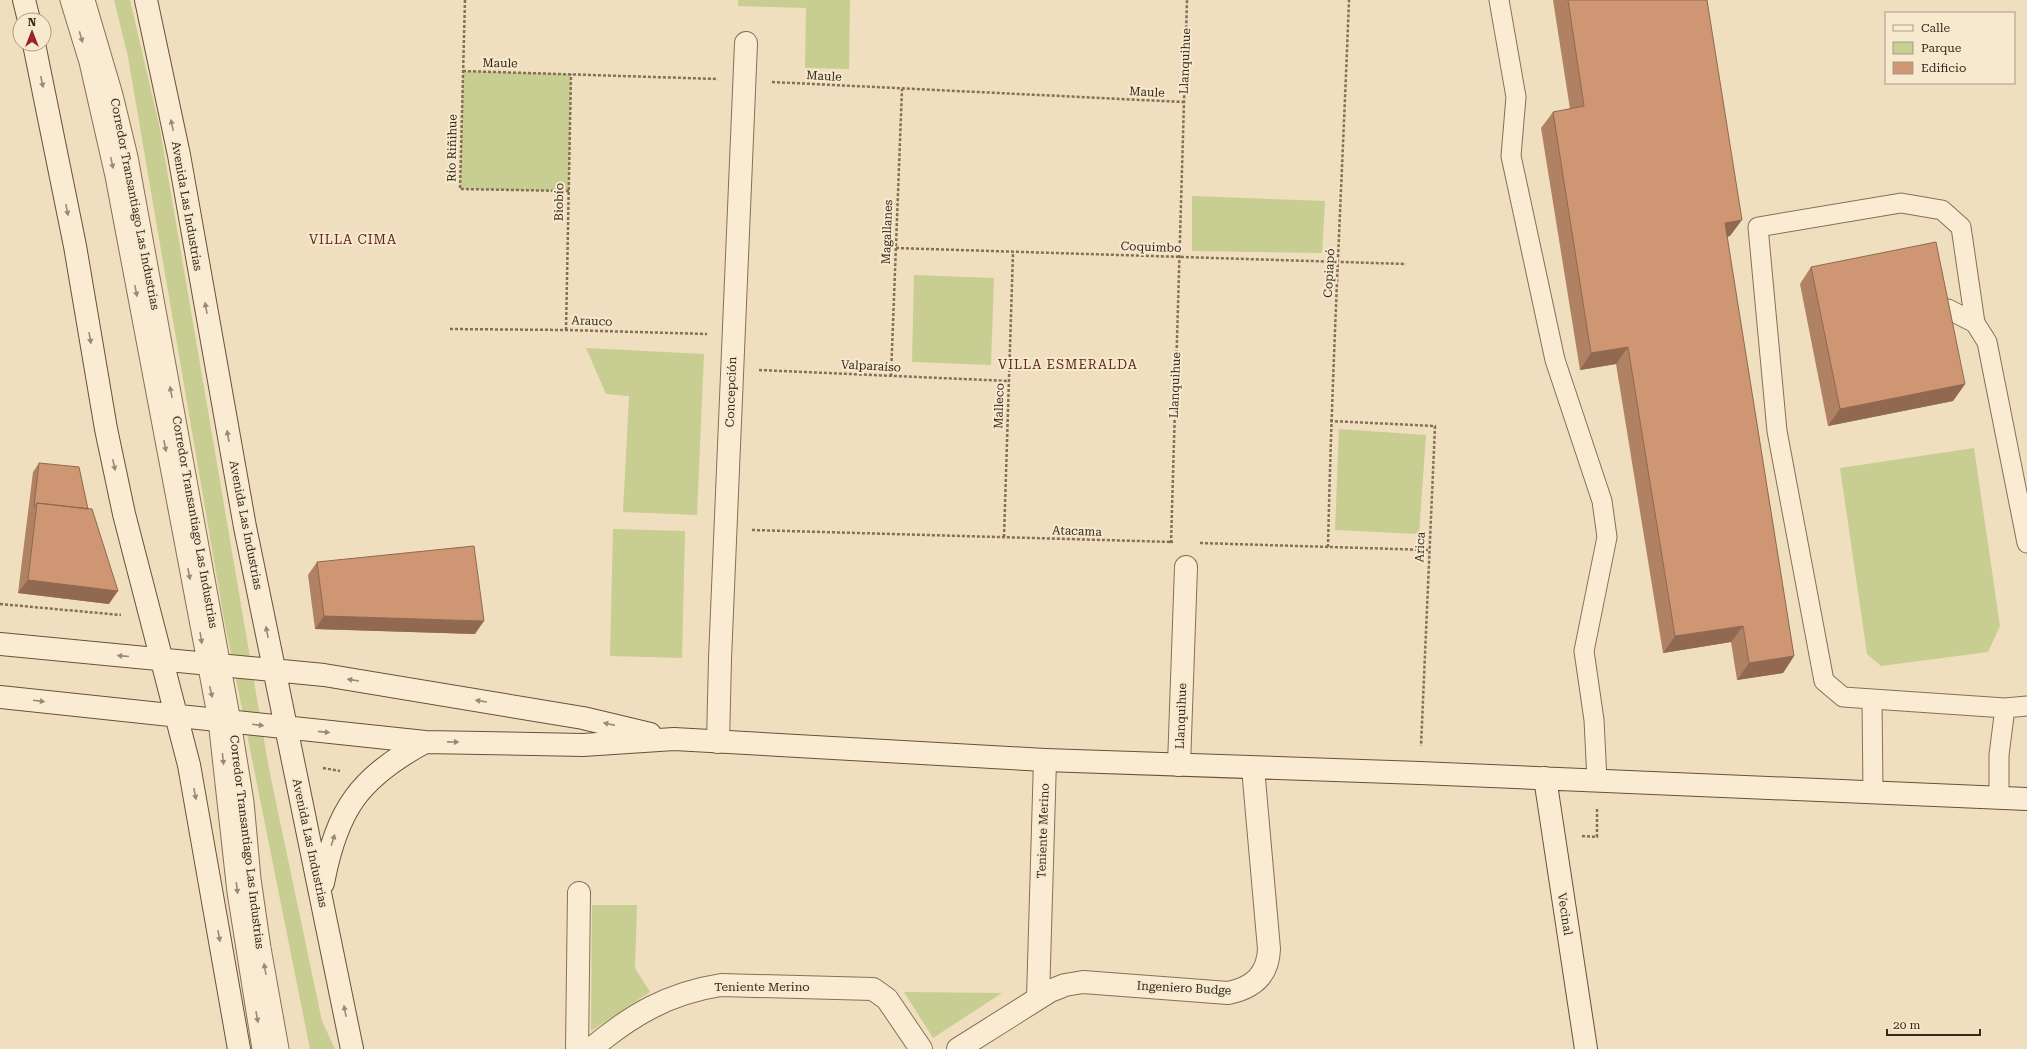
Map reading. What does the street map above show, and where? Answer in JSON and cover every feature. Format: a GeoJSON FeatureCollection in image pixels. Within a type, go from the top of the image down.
{"type":"FeatureCollection","features":[{"type":"Feature","properties":{"kind":"main road"},"geometry":{"type":"LineString","coordinates":[[24,0],[27,12]]}},
{"type":"Feature","properties":{"kind":"main road","name":"Avenida Las Industrias"},"geometry":{"type":"LineString","coordinates":[[146,0],[179,155],[245,527],[273,670],[321,892],[352,1049]]}},
{"type":"Feature","properties":{"kind":"main road","name":"Concepción"},"geometry":{"type":"LineString","coordinates":[[718,742],[725,529],[746,42]]}},
{"type":"Feature","properties":{"kind":"main road"},"geometry":{"type":"LineString","coordinates":[[36,52],[75,246],[106,430],[124,514],[177,715],[200,823],[239,1049]]}},
{"type":"Feature","properties":{"kind":"main road","name":"Llanquihue"},"geometry":{"type":"LineString","coordinates":[[1179,765],[1186,567]]}},
{"type":"Feature","properties":{"kind":"main road"},"geometry":{"type":"LineString","coordinates":[[0,644],[324,675],[583,718],[674,739]]}},
{"type":"Feature","properties":{"kind":"main road"},"geometry":{"type":"LineString","coordinates":[[0,697],[425,742],[583,745],[674,739],[1045,760],[1597,780],[2027,799]]}},
{"type":"Feature","properties":{"kind":"main road"},"geometry":{"type":"LineString","coordinates":[[321,892],[333,838],[343,816],[355,796],[388,764],[425,742]]}},
{"type":"Feature","properties":{"kind":"main road","name":"Teniente Merino"},"geometry":{"type":"LineString","coordinates":[[1038,998],[1045,760]]}},
{"type":"Feature","properties":{"kind":"main road","name":"Ingeniero Budge"},"geometry":{"type":"LineString","coordinates":[[958,1049],[1038,998],[1065,985],[1083,982],[1228,993],[1239,990],[1259,979],[1267,965],[1269,949],[1253,768]]}},
{"type":"Feature","properties":{"kind":"main road","name":"Vecinal"},"geometry":{"type":"LineString","coordinates":[[1545,778],[1586,1049]]}},
{"type":"Feature","properties":{"kind":"main road"},"geometry":{"type":"LineString","coordinates":[[577,1049],[579,893]]}},
{"type":"Feature","properties":{"kind":"main road","name":"Teniente Merino"},"geometry":{"type":"LineString","coordinates":[[591,1049],[611,1032],[634,1017],[677,995],[706,987],[743,985],[873,990],[887,999],[921,1049]]}},
{"type":"Feature","properties":{"kind":"lane","name":"Corredor Transantiago Las Industrias"},"geometry":{"type":"LineString","coordinates":[[70,0],[88,62],[114,176],[224,721],[244,802],[251,879],[261,948],[279,1049]]}},
{"type":"Feature","properties":{"kind":"lane","name":"Corredor Transantiago Las Industrias"},"geometry":{"type":"LineString","coordinates":[[85,0],[113,95],[128,157],[213,664]]}},
{"type":"Feature","properties":{"kind":"lane"},"geometry":{"type":"LineString","coordinates":[[1499,0],[1516,97],[1511,156],[1555,360],[1602,501],[1607,537],[1584,651],[1594,720],[1597,780]]}},
{"type":"Feature","properties":{"kind":"lane"},"geometry":{"type":"LineString","coordinates":[[2027,543],[1987,342],[1975,322],[1961,227],[1942,210],[1901,203],[1758,228],[1777,430],[1824,681],[1843,697],[2005,708],[2027,706]]}},
{"type":"Feature","properties":{"kind":"lane"},"geometry":{"type":"LineString","coordinates":[[1948,309],[1975,322]]}},
{"type":"Feature","properties":{"kind":"lane"},"geometry":{"type":"LineString","coordinates":[[1872,699],[1873,792]]}},
{"type":"Feature","properties":{"kind":"lane"},"geometry":{"type":"LineString","coordinates":[[1999,797],[1999,756],[2005,708]]}},
{"type":"Feature","properties":{"kind":"lane","name":"Corredor Transantiago Las Industrias"},"geometry":{"type":"LineString","coordinates":[[224,721],[237,892],[262,1049]]}},
{"type":"Feature","properties":{"kind":"path","name":"Río Riñihue"},"geometry":{"type":"LineString","coordinates":[[465,0],[460,189],[569,191]]}},
{"type":"Feature","properties":{"kind":"path","name":"Llanquihue"},"geometry":{"type":"LineString","coordinates":[[1170,542],[1187,0]]}},
{"type":"Feature","properties":{"kind":"path","name":"Copiapó"},"geometry":{"type":"LineString","coordinates":[[1328,547],[1330,421],[1339,262],[1349,0]]}},
{"type":"Feature","properties":{"kind":"path","name":"Maule"},"geometry":{"type":"LineString","coordinates":[[463,72],[744,80],[1183,102]]}},
{"type":"Feature","properties":{"kind":"path","name":"Biobío"},"geometry":{"type":"LineString","coordinates":[[566,330],[571,74]]}},
{"type":"Feature","properties":{"kind":"path","name":"Magallanes"},"geometry":{"type":"LineString","coordinates":[[891,376],[902,89]]}},
{"type":"Feature","properties":{"kind":"path","name":"Coquimbo"},"geometry":{"type":"LineString","coordinates":[[896,248],[1406,264]]}},
{"type":"Feature","properties":{"kind":"path","name":"Malleco"},"geometry":{"type":"LineString","coordinates":[[1004,537],[1013,252]]}},
{"type":"Feature","properties":{"kind":"path","name":"Arauco"},"geometry":{"type":"LineString","coordinates":[[450,329],[734,334]]}},
{"type":"Feature","properties":{"kind":"path","name":"Valparaíso"},"geometry":{"type":"LineString","coordinates":[[732,369],[1009,381]]}},
{"type":"Feature","properties":{"kind":"path","name":"Arica"},"geometry":{"type":"LineString","coordinates":[[1330,421],[1435,426],[1420,773]]}},
{"type":"Feature","properties":{"kind":"path","name":"Atacama"},"geometry":{"type":"LineString","coordinates":[[725,529],[1178,542]]}},
{"type":"Feature","properties":{"kind":"path"},"geometry":{"type":"LineString","coordinates":[[1170,542],[1186,567]]}},
{"type":"Feature","properties":{"kind":"path"},"geometry":{"type":"LineString","coordinates":[[1194,543],[1429,550]]}},
{"type":"Feature","properties":{"kind":"path"},"geometry":{"type":"LineString","coordinates":[[0,604],[121,615]]}},
{"type":"Feature","properties":{"kind":"green space"},"geometry":{"type":"Polygon","coordinates":[[[114,0],[130,0],[160,129],[269,769],[322,1021],[335,1049],[310,1049],[224,619],[128,57],[114,0]]]}},
{"type":"Feature","properties":{"kind":"green space"},"geometry":{"type":"Polygon","coordinates":[[[738,0],[850,0],[849,69],[805,68],[806,8],[738,6],[738,0]]]}},
{"type":"Feature","properties":{"kind":"green space"},"geometry":{"type":"Polygon","coordinates":[[[463,71],[571,74],[569,191],[460,189],[463,71]]]}},
{"type":"Feature","properties":{"kind":"green space"},"geometry":{"type":"Polygon","coordinates":[[[1192,196],[1325,201],[1322,253],[1192,251],[1192,196]]]}},
{"type":"Feature","properties":{"kind":"green space"},"geometry":{"type":"Polygon","coordinates":[[[914,275],[994,278],[991,365],[912,362],[914,275]]]}},
{"type":"Feature","properties":{"kind":"green space"},"geometry":{"type":"Polygon","coordinates":[[[586,348],[704,354],[697,515],[623,512],[629,396],[606,394],[586,348]]]}},
{"type":"Feature","properties":{"kind":"green space"},"geometry":{"type":"Polygon","coordinates":[[[1339,429],[1426,435],[1419,534],[1335,530],[1339,429]]]}},
{"type":"Feature","properties":{"kind":"green space"},"geometry":{"type":"Polygon","coordinates":[[[1974,448],[2000,626],[1988,652],[1881,666],[1867,654],[1840,468],[1974,448]]]}},
{"type":"Feature","properties":{"kind":"green space"},"geometry":{"type":"Polygon","coordinates":[[[613,529],[685,531],[682,658],[610,656],[613,529]]]}},
{"type":"Feature","properties":{"kind":"green space"},"geometry":{"type":"Polygon","coordinates":[[[592,905],[637,905],[635,968],[650,992],[591,1031],[592,905]]]}},
{"type":"Feature","properties":{"kind":"green space"},"geometry":{"type":"Polygon","coordinates":[[[904,992],[1002,993],[933,1038],[904,992]]]}},
{"type":"Feature","properties":{"kind":"building"},"geometry":{"type":"Polygon","coordinates":[[[1568,0],[1707,0],[1742,220],[1725,223],[1794,656],[1749,663],[1743,626],[1675,636],[1628,347],[1591,353],[1553,112],[1584,106],[1568,0]]]}},
{"type":"Feature","properties":{"kind":"building"},"geometry":{"type":"Polygon","coordinates":[[[1936,242],[1965,384],[1840,409],[1811,267],[1936,242]]]}},
{"type":"Feature","properties":{"kind":"building"},"geometry":{"type":"Polygon","coordinates":[[[39,463],[79,467],[88,509],[37,503],[34,507],[39,463]]]}},
{"type":"Feature","properties":{"kind":"building"},"geometry":{"type":"Polygon","coordinates":[[[37,503],[92,509],[118,591],[28,580],[37,503]]]}},
{"type":"Feature","properties":{"kind":"building"},"geometry":{"type":"Polygon","coordinates":[[[474,546],[484,621],[324,616],[317,562],[474,546]]]}},
{"type":"Feature","properties":{"kind":"district","name":"VILLA CIMA"},"geometry":{"type":"Point","coordinates":[353,239]}},
{"type":"Feature","properties":{"kind":"district","name":"VILLA ESMERALDA"},"geometry":{"type":"Point","coordinates":[1068,364]}}]}
